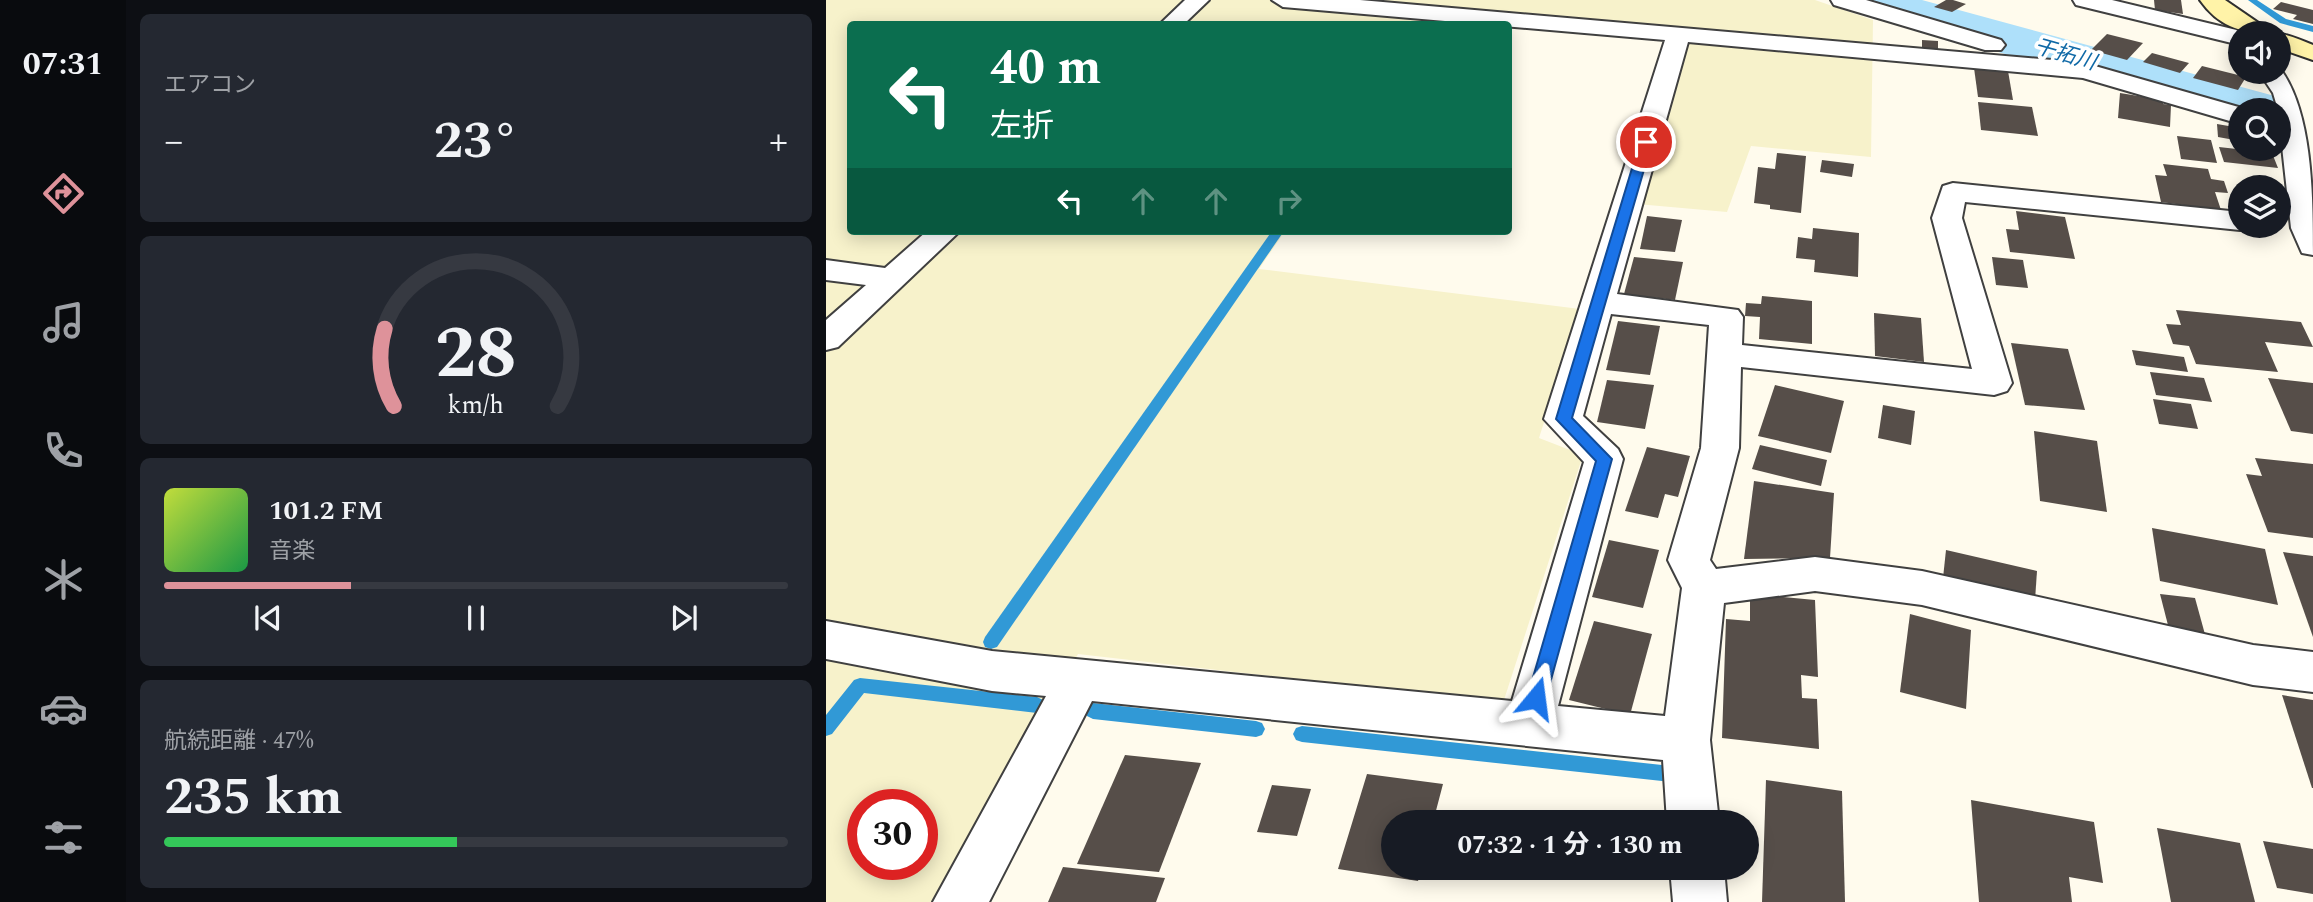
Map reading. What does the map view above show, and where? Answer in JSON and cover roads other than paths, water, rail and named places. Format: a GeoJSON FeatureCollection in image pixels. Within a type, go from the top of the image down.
{"type":"FeatureCollection","features":[{"type":"Feature","properties":{"kind":"main road"},"geometry":{"type":"LineString","coordinates":[[2211,0],[2236,21]]}},
{"type":"Feature","properties":{"kind":"main road"},"geometry":{"type":"LineString","coordinates":[[2291,45],[2313,53]]}},
{"type":"Feature","properties":{"kind":"street"},"geometry":{"type":"LineString","coordinates":[[1174,21],[1198,0]]}},
{"type":"Feature","properties":{"kind":"street"},"geometry":{"type":"LineString","coordinates":[[1283,0],[1455,8],[1678,36],[2064,68],[2086,71],[2228,112]]}},
{"type":"Feature","properties":{"kind":"street"},"geometry":{"type":"LineString","coordinates":[[1842,0],[2041,58],[2064,68]]}},
{"type":"Feature","properties":{"kind":"street"},"geometry":{"type":"LineString","coordinates":[[2084,0],[2228,35]]}},
{"type":"Feature","properties":{"kind":"street"},"geometry":{"type":"LineString","coordinates":[[1529,724],[1604,459],[1563,419],[1678,36]]}},
{"type":"Feature","properties":{"kind":"street"},"geometry":{"type":"LineString","coordinates":[[2280,84],[2286,93],[2294,126],[2299,233]]}},
{"type":"Feature","properties":{"kind":"street"},"geometry":{"type":"LineString","coordinates":[[1725,354],[1994,383],[1947,218],[1953,191],[2228,220]]}},
{"type":"Feature","properties":{"kind":"street"},"geometry":{"type":"LineString","coordinates":[[826,339],[941,235]]}},
{"type":"Feature","properties":{"kind":"street"},"geometry":{"type":"LineString","coordinates":[[826,270],[893,279]]}},
{"type":"Feature","properties":{"kind":"street"},"geometry":{"type":"LineString","coordinates":[[1598,302],[1726,317],[1720,448],[1689,560],[1704,588],[1686,740],[1692,810]]}},
{"type":"Feature","properties":{"kind":"street"},"geometry":{"type":"LineString","coordinates":[[1704,588],[1815,574],[1923,588],[2253,666],[2313,672]]}},
{"type":"Feature","properties":{"kind":"street"},"geometry":{"type":"LineString","coordinates":[[826,640],[992,671],[1686,740]]}},
{"type":"Feature","properties":{"kind":"street"},"geometry":{"type":"LineString","coordinates":[[960,902],[1080,679]]}},
{"type":"Feature","properties":{"kind":"street"},"geometry":{"type":"LineString","coordinates":[[1698,880],[1700,902]]}},
{"type":"Feature","properties":{"kind":"waterway","name":"干拓川"},"geometry":{"type":"LineString","coordinates":[[1868,0],[2228,101]]}},
{"type":"Feature","properties":{"kind":"waterway"},"geometry":{"type":"LineString","coordinates":[[2252,0],[2283,21],[2313,29]]}},
{"type":"Feature","properties":{"kind":"waterway"},"geometry":{"type":"LineString","coordinates":[[991,642],[1275,235]]}},
{"type":"Feature","properties":{"kind":"waterway"},"geometry":{"type":"LineString","coordinates":[[826,728],[860,685],[1037,705]]}},
{"type":"Feature","properties":{"kind":"waterway"},"geometry":{"type":"LineString","coordinates":[[1093,711],[1256,729]]}},
{"type":"Feature","properties":{"kind":"waterway"},"geometry":{"type":"LineString","coordinates":[[1302,734],[1662,773]]}}]}
